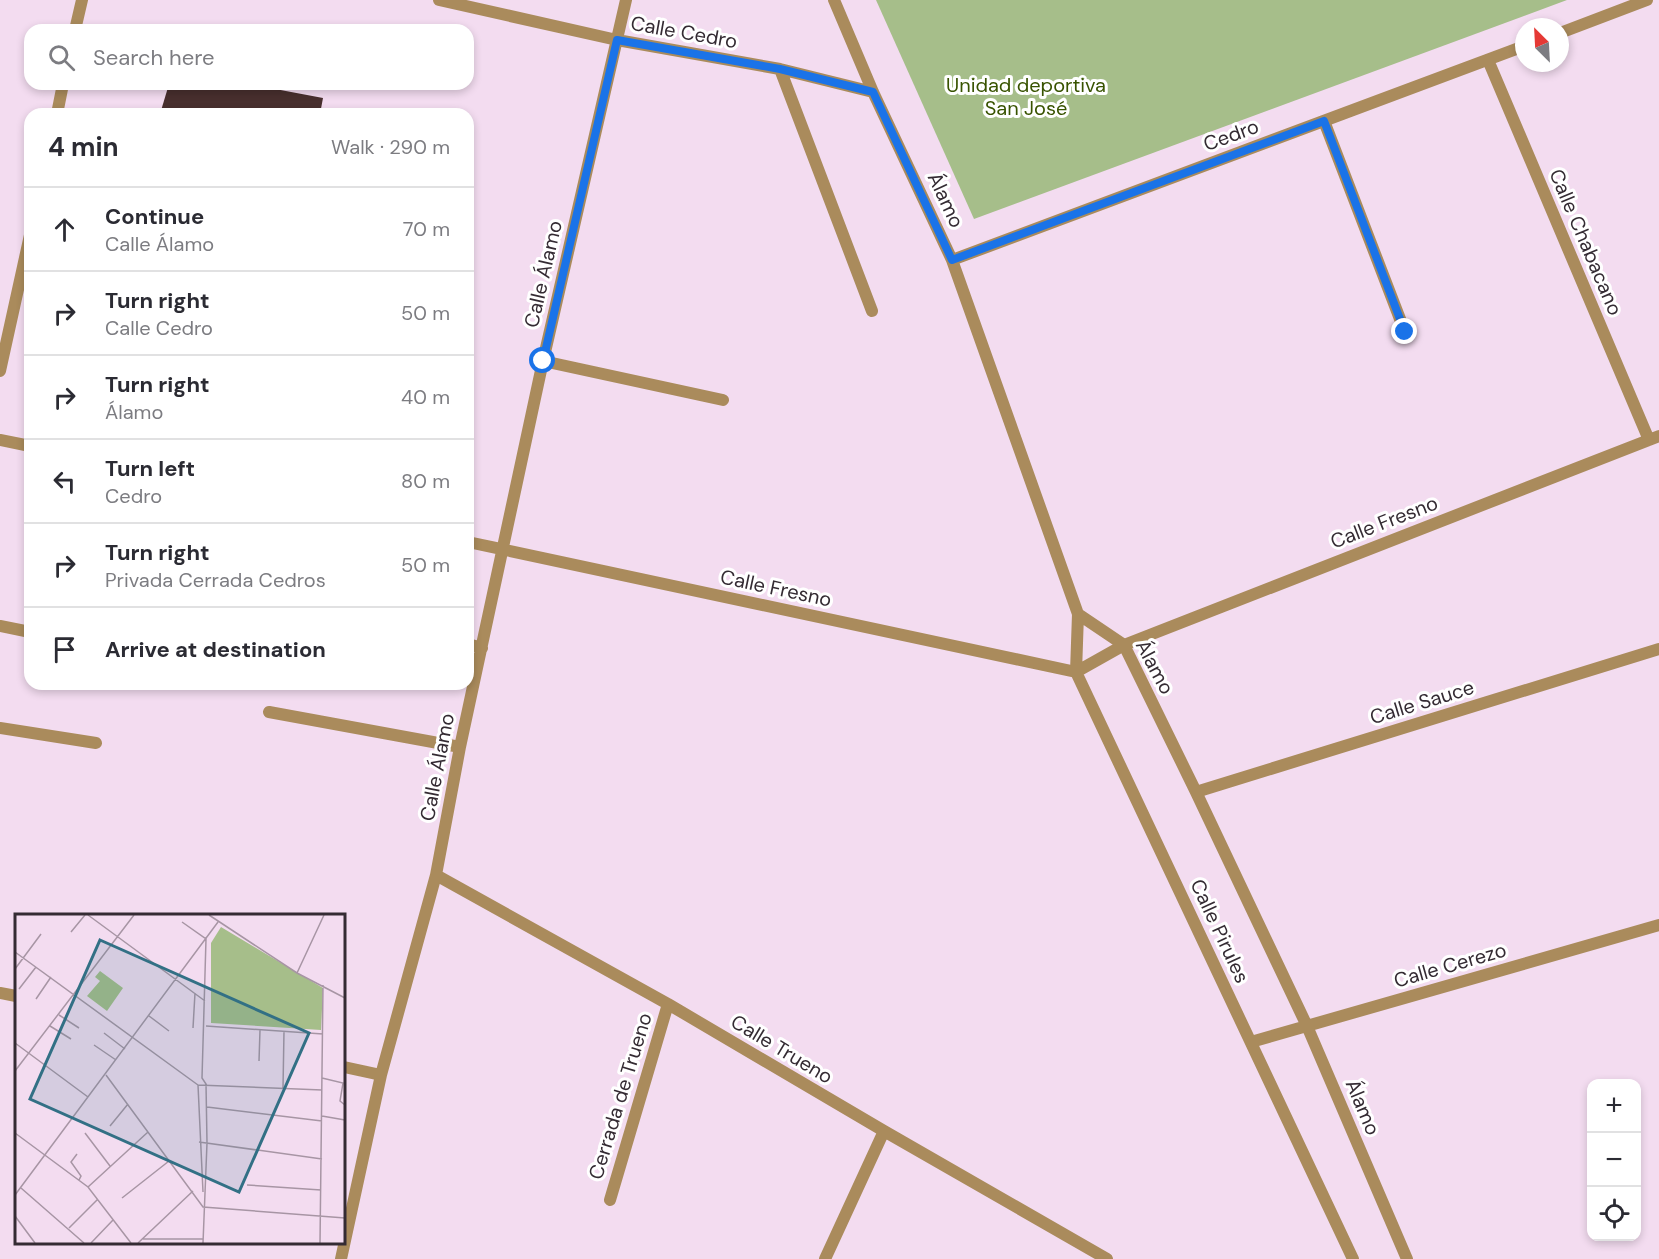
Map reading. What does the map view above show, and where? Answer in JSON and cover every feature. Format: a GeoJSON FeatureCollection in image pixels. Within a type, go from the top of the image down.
{"type":"FeatureCollection","features":[{"type":"Feature","properties":{"kind":"street"},"geometry":{"type":"LineString","coordinates":[[76,24],[82,0]]}},
{"type":"Feature","properties":{"kind":"street","name":"Calle Cedro"},"geometry":{"type":"LineString","coordinates":[[439,0],[617,40],[780,69],[873,92]]}},
{"type":"Feature","properties":{"kind":"street","name":"Calle Álamo"},"geometry":{"type":"LineString","coordinates":[[474,684],[543,361],[626,0]]}},
{"type":"Feature","properties":{"kind":"street","name":"Álamo"},"geometry":{"type":"LineString","coordinates":[[834,0],[873,92],[952,260],[1078,614],[1124,645],[1307,1026],[1407,1259]]}},
{"type":"Feature","properties":{"kind":"street"},"geometry":{"type":"LineString","coordinates":[[1569,30],[1647,0]]}},
{"type":"Feature","properties":{"kind":"street","name":"Cedro"},"geometry":{"type":"LineString","coordinates":[[952,260],[1515,50]]}},
{"type":"Feature","properties":{"kind":"street","name":"Calle Chabacano"},"geometry":{"type":"LineString","coordinates":[[1488,60],[1654,438]]}},
{"type":"Feature","properties":{"kind":"street"},"geometry":{"type":"LineString","coordinates":[[780,69],[872,311]]}},
{"type":"Feature","properties":{"kind":"street"},"geometry":{"type":"LineString","coordinates":[[58,108],[62,90]]}},
{"type":"Feature","properties":{"kind":"street"},"geometry":{"type":"LineString","coordinates":[[1324,121],[1405,332]]}},
{"type":"Feature","properties":{"kind":"street"},"geometry":{"type":"LineString","coordinates":[[0,371],[24,263]]}},
{"type":"Feature","properties":{"kind":"street"},"geometry":{"type":"LineString","coordinates":[[543,361],[723,400]]}},
{"type":"Feature","properties":{"kind":"street","name":"Calle Fresno"},"geometry":{"type":"LineString","coordinates":[[474,543],[1076,672],[1124,645],[1654,438]]}},
{"type":"Feature","properties":{"kind":"street"},"geometry":{"type":"LineString","coordinates":[[0,440],[24,445]]}},
{"type":"Feature","properties":{"kind":"street","name":"Calle Pirules"},"geometry":{"type":"LineString","coordinates":[[1078,614],[1076,672],[1353,1259]]}},
{"type":"Feature","properties":{"kind":"street"},"geometry":{"type":"LineString","coordinates":[[0,626],[24,631]]}},
{"type":"Feature","properties":{"kind":"street"},"geometry":{"type":"LineString","coordinates":[[474,646],[482,648]]}},
{"type":"Feature","properties":{"kind":"street","name":"Calle Sauce"},"geometry":{"type":"LineString","coordinates":[[1196,792],[1659,649]]}},
{"type":"Feature","properties":{"kind":"street","name":"Calle Álamo"},"geometry":{"type":"LineString","coordinates":[[345,1237],[381,1075],[436,875],[473,690]]}},
{"type":"Feature","properties":{"kind":"street"},"geometry":{"type":"LineString","coordinates":[[268,712],[460,747]]}},
{"type":"Feature","properties":{"kind":"street"},"geometry":{"type":"LineString","coordinates":[[0,728],[96,743]]}},
{"type":"Feature","properties":{"kind":"street","name":"Calle Trueno"},"geometry":{"type":"LineString","coordinates":[[436,875],[668,1004],[1107,1259]]}},
{"type":"Feature","properties":{"kind":"street","name":"Calle Cerezo"},"geometry":{"type":"LineString","coordinates":[[1251,1042],[1659,925]]}},
{"type":"Feature","properties":{"kind":"street"},"geometry":{"type":"LineString","coordinates":[[0,993],[15,996]]}},
{"type":"Feature","properties":{"kind":"street","name":"Cerrada de Trueno"},"geometry":{"type":"LineString","coordinates":[[610,1200],[668,1004]]}},
{"type":"Feature","properties":{"kind":"street"},"geometry":{"type":"LineString","coordinates":[[345,1067],[381,1075]]}},
{"type":"Feature","properties":{"kind":"street"},"geometry":{"type":"LineString","coordinates":[[825,1259],[884,1131]]}},
{"type":"Feature","properties":{"kind":"street","name":"Calle Álamo"},"geometry":{"type":"LineString","coordinates":[[340,1259],[343,1244]]}},
{"type":"Feature","properties":{"kind":"green space","name":"Unidad deportiva San José"},"geometry":{"type":"Polygon","coordinates":[[[876,0],[1567,0],[1515,18],[974,219],[876,0]]]}},
{"type":"Feature","properties":{"kind":"building"},"geometry":{"type":"Polygon","coordinates":[[[167,90],[281,90],[323,98],[321,108],[162,108],[167,90]]]}},
{"type":"Feature","properties":{"kind":"route"},"geometry":{"type":"LineString","coordinates":[[543,361],[617,40],[780,69],[873,92],[952,260],[1324,121],[1405,332]]}}]}
